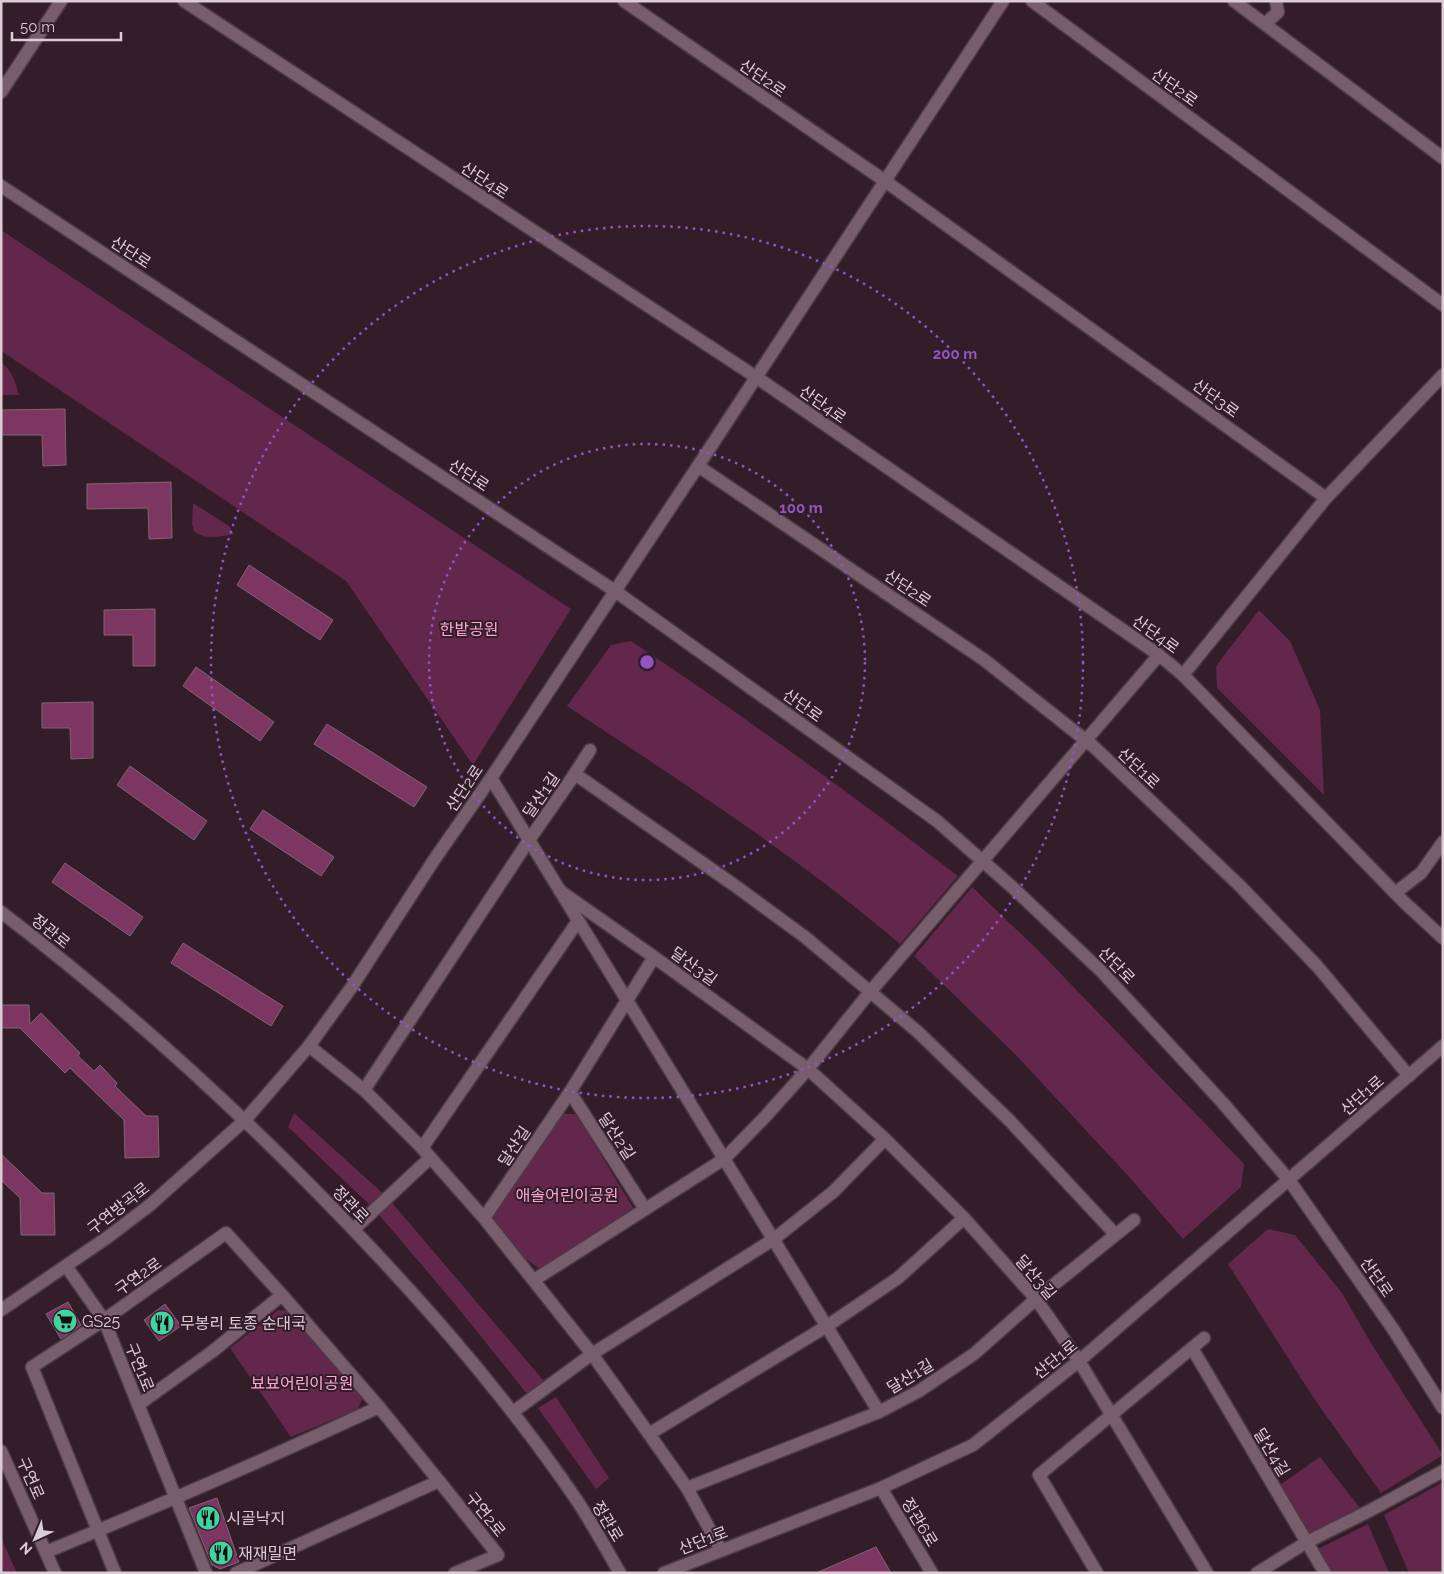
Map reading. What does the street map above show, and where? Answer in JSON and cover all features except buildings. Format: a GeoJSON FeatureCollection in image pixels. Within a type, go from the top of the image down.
{"type":"FeatureCollection","features":[{"type":"Feature","properties":{"kind":"street"},"geometry":{"type":"LineString","coordinates":[[1,92],[61,1]]}},
{"type":"Feature","properties":{"kind":"street","name":"산단4로"},"geometry":{"type":"LineString","coordinates":[[184,1],[756,377],[1159,655],[1183,675],[1395,892],[1443,938]]}},
{"type":"Feature","properties":{"kind":"street","name":"산단2로"},"geometry":{"type":"LineString","coordinates":[[624,1],[885,181],[1087,324]]}},
{"type":"Feature","properties":{"kind":"street","name":"산단2로"},"geometry":{"type":"LineString","coordinates":[[245,1120],[309,1046],[351,988],[698,466],[1003,1]]}},
{"type":"Feature","properties":{"kind":"street"},"geometry":{"type":"LineString","coordinates":[[1234,1],[1443,158]]}},
{"type":"Feature","properties":{"kind":"street"},"geometry":{"type":"LineString","coordinates":[[1265,24],[1278,12],[1276,1]]}},
{"type":"Feature","properties":{"kind":"street","name":"산단2로"},"geometry":{"type":"LineString","coordinates":[[1033,2],[1443,305]]}},
{"type":"Feature","properties":{"kind":"street","name":"산단로"},"geometry":{"type":"LineString","coordinates":[[1,186],[615,591],[938,821],[1101,970],[1222,1102],[1290,1180],[1393,1329],[1443,1408]]}},
{"type":"Feature","properties":{"kind":"street","name":"산단3로"},"geometry":{"type":"LineString","coordinates":[[1087,324],[1326,498]]}},
{"type":"Feature","properties":{"kind":"street"},"geometry":{"type":"LineString","coordinates":[[1183,675],[1326,498],[1443,375]]}},
{"type":"Feature","properties":{"kind":"street","name":"산단2로"},"geometry":{"type":"LineString","coordinates":[[698,466],[983,659],[1092,746]]}},
{"type":"Feature","properties":{"kind":"street"},"geometry":{"type":"LineString","coordinates":[[534,1280],[724,1159],[808,1069],[870,992],[1159,655]]}},
{"type":"Feature","properties":{"kind":"street","name":"산단1로"},"geometry":{"type":"LineString","coordinates":[[1092,746],[1238,886],[1318,966],[1409,1076]]}},
{"type":"Feature","properties":{"kind":"street"},"geometry":{"type":"LineString","coordinates":[[566,788],[590,750]]}},
{"type":"Feature","properties":{"kind":"street","name":"달산1길"},"geometry":{"type":"LineString","coordinates":[[364,1090],[529,840],[575,774],[734,885],[797,932],[918,1032],[1010,1121],[1115,1234]]}},
{"type":"Feature","properties":{"kind":"street"},"geometry":{"type":"LineString","coordinates":[[491,778],[879,1412]]}},
{"type":"Feature","properties":{"kind":"street"},"geometry":{"type":"LineString","coordinates":[[1395,892],[1421,873],[1443,842]]}},
{"type":"Feature","properties":{"kind":"street","name":"달산3길"},"geometry":{"type":"LineString","coordinates":[[560,891],[808,1069],[885,1139],[964,1218],[1036,1300],[1079,1361],[1112,1415]]}},
{"type":"Feature","properties":{"kind":"street","name":"정관로"},"geometry":{"type":"LineString","coordinates":[[1,912],[129,1016],[245,1120],[354,1230],[415,1296],[513,1412],[579,1504],[620,1573]]}},
{"type":"Feature","properties":{"kind":"street"},"geometry":{"type":"LineString","coordinates":[[422,1148],[578,921]]}},
{"type":"Feature","properties":{"kind":"street"},"geometry":{"type":"LineString","coordinates":[[570,1092],[654,957]]}},
{"type":"Feature","properties":{"kind":"street"},"geometry":{"type":"LineString","coordinates":[[309,1046],[364,1090],[422,1148],[484,1218],[592,1354],[687,1488],[721,1550]]}},
{"type":"Feature","properties":{"kind":"street","name":"산단1로"},"geometry":{"type":"LineString","coordinates":[[664,1573],[881,1488],[973,1445],[1079,1361],[1443,1046]]}},
{"type":"Feature","properties":{"kind":"street","name":"달산2길"},"geometry":{"type":"LineString","coordinates":[[570,1092],[645,1209]]}},
{"type":"Feature","properties":{"kind":"street","name":"달산길"},"geometry":{"type":"LineString","coordinates":[[484,1218],[570,1092]]}},
{"type":"Feature","properties":{"kind":"street","name":"구연방곡로"},"geometry":{"type":"LineString","coordinates":[[1,1310],[108,1237],[150,1205],[245,1120]]}},
{"type":"Feature","properties":{"kind":"street"},"geometry":{"type":"LineString","coordinates":[[513,1412],[592,1354],[774,1240],[833,1192],[885,1139]]}},
{"type":"Feature","properties":{"kind":"street"},"geometry":{"type":"LineString","coordinates":[[354,1230],[430,1158]]}},
{"type":"Feature","properties":{"kind":"street"},"geometry":{"type":"LineString","coordinates":[[649,1434],[827,1326],[898,1278],[964,1218]]}},
{"type":"Feature","properties":{"kind":"street","name":"달산1길"},"geometry":{"type":"LineString","coordinates":[[687,1488],[879,1412],[919,1391],[974,1354],[1036,1300],[1134,1220]]}},
{"type":"Feature","properties":{"kind":"street","name":"구연2로"},"geometry":{"type":"LineString","coordinates":[[115,1573],[32,1367],[104,1320],[226,1234],[282,1295],[379,1407],[498,1555],[455,1573]]}},
{"type":"Feature","properties":{"kind":"street","name":"구연1로"},"geometry":{"type":"LineString","coordinates":[[66,1266],[104,1320],[206,1573]]}},
{"type":"Feature","properties":{"kind":"street","name":"구연1로"},"geometry":{"type":"LineString","coordinates":[[138,1405],[213,1351],[282,1295]]}},
{"type":"Feature","properties":{"kind":"street"},"geometry":{"type":"LineString","coordinates":[[1097,1573],[1039,1475],[1204,1338]]}},
{"type":"Feature","properties":{"kind":"street","name":"달산4길"},"geometry":{"type":"LineString","coordinates":[[1192,1348],[1325,1573]]}},
{"type":"Feature","properties":{"kind":"street"},"geometry":{"type":"LineString","coordinates":[[46,1552],[176,1498],[379,1407]]}},
{"type":"Feature","properties":{"kind":"street"},"geometry":{"type":"LineString","coordinates":[[1112,1415],[1207,1573]]}},
{"type":"Feature","properties":{"kind":"street","name":"구연로"},"geometry":{"type":"LineString","coordinates":[[1,1451],[55,1573]]}},
{"type":"Feature","properties":{"kind":"street"},"geometry":{"type":"LineString","coordinates":[[1256,1573],[1307,1542],[1443,1471]]}},
{"type":"Feature","properties":{"kind":"street"},"geometry":{"type":"LineString","coordinates":[[236,1573],[439,1481]]}},
{"type":"Feature","properties":{"kind":"street","name":"정관6로"},"geometry":{"type":"LineString","coordinates":[[881,1488],[932,1573]]}},
{"type":"Feature","properties":{"kind":"green space","name":"한밭공원"},"geometry":{"type":"Polygon","coordinates":[[[1,230],[571,609],[473,765],[346,581],[1,351],[1,230]]]}},
{"type":"Feature","properties":{"kind":"green space"},"geometry":{"type":"Polygon","coordinates":[[[1,362],[10,373],[19,395],[1,395],[1,362]]]}},
{"type":"Feature","properties":{"kind":"green space"},"geometry":{"type":"Polygon","coordinates":[[[193,503],[229,526],[234,534],[208,537],[194,531],[192,524],[193,503]]]}},
{"type":"Feature","properties":{"kind":"green space"},"geometry":{"type":"Polygon","coordinates":[[[1259,610],[1290,641],[1320,710],[1324,795],[1217,688],[1216,666],[1259,610]]]}},
{"type":"Feature","properties":{"kind":"green space"},"geometry":{"type":"Polygon","coordinates":[[[631,641],[797,756],[958,876],[900,944],[779,849],[567,706],[611,645],[631,641]]]}},
{"type":"Feature","properties":{"kind":"green space"},"geometry":{"type":"Polygon","coordinates":[[[972,887],[1037,949],[1244,1164],[1241,1187],[1183,1239],[1131,1179],[1016,1055],[914,956],[972,887]]]}},
{"type":"Feature","properties":{"kind":"green space"},"geometry":{"type":"Polygon","coordinates":[[[294,1113],[388,1198],[549,1387],[531,1399],[454,1303],[375,1210],[288,1127],[294,1113]]]}},
{"type":"Feature","properties":{"kind":"green space","name":"애솔어린이공원"},"geometry":{"type":"Polygon","coordinates":[[[561,1114],[576,1114],[635,1211],[541,1270],[518,1253],[491,1218],[561,1114]]]}},
{"type":"Feature","properties":{"kind":"green space"},"geometry":{"type":"Polygon","coordinates":[[[1268,1229],[1295,1235],[1342,1293],[1371,1343],[1443,1455],[1381,1493],[1313,1397],[1228,1264],[1268,1229]]]}},
{"type":"Feature","properties":{"kind":"green space","name":"뵤뵤어린이공원"},"geometry":{"type":"Polygon","coordinates":[[[278,1310],[292,1311],[364,1394],[358,1409],[291,1437],[230,1348],[278,1310]]]}},
{"type":"Feature","properties":{"kind":"green space"},"geometry":{"type":"Polygon","coordinates":[[[556,1397],[609,1478],[596,1489],[538,1408],[556,1397]]]}},
{"type":"Feature","properties":{"kind":"green space"},"geometry":{"type":"Polygon","coordinates":[[[1320,1457],[1360,1508],[1305,1536],[1277,1487],[1320,1457]]]}},
{"type":"Feature","properties":{"kind":"green space"},"geometry":{"type":"Polygon","coordinates":[[[1443,1482],[1443,1573],[1409,1573],[1384,1515],[1443,1482]]]}},
{"type":"Feature","properties":{"kind":"green space"},"geometry":{"type":"Polygon","coordinates":[[[1368,1524],[1389,1573],[1328,1573],[1314,1551],[1368,1524]]]}},
{"type":"Feature","properties":{"kind":"green space"},"geometry":{"type":"Polygon","coordinates":[[[1,1538],[17,1573],[1,1573],[1,1538]]]}},
{"type":"Feature","properties":{"kind":"place","name":"GS25"},"geometry":{"type":"Point","coordinates":[65,1321]}},
{"type":"Feature","properties":{"kind":"place","name":"무봉리 토종 순대국"},"geometry":{"type":"Point","coordinates":[162,1323]}},
{"type":"Feature","properties":{"kind":"place","name":"시골낙지"},"geometry":{"type":"Point","coordinates":[208,1518]}},
{"type":"Feature","properties":{"kind":"place","name":"재재밀면"},"geometry":{"type":"Point","coordinates":[221,1553]}}]}
